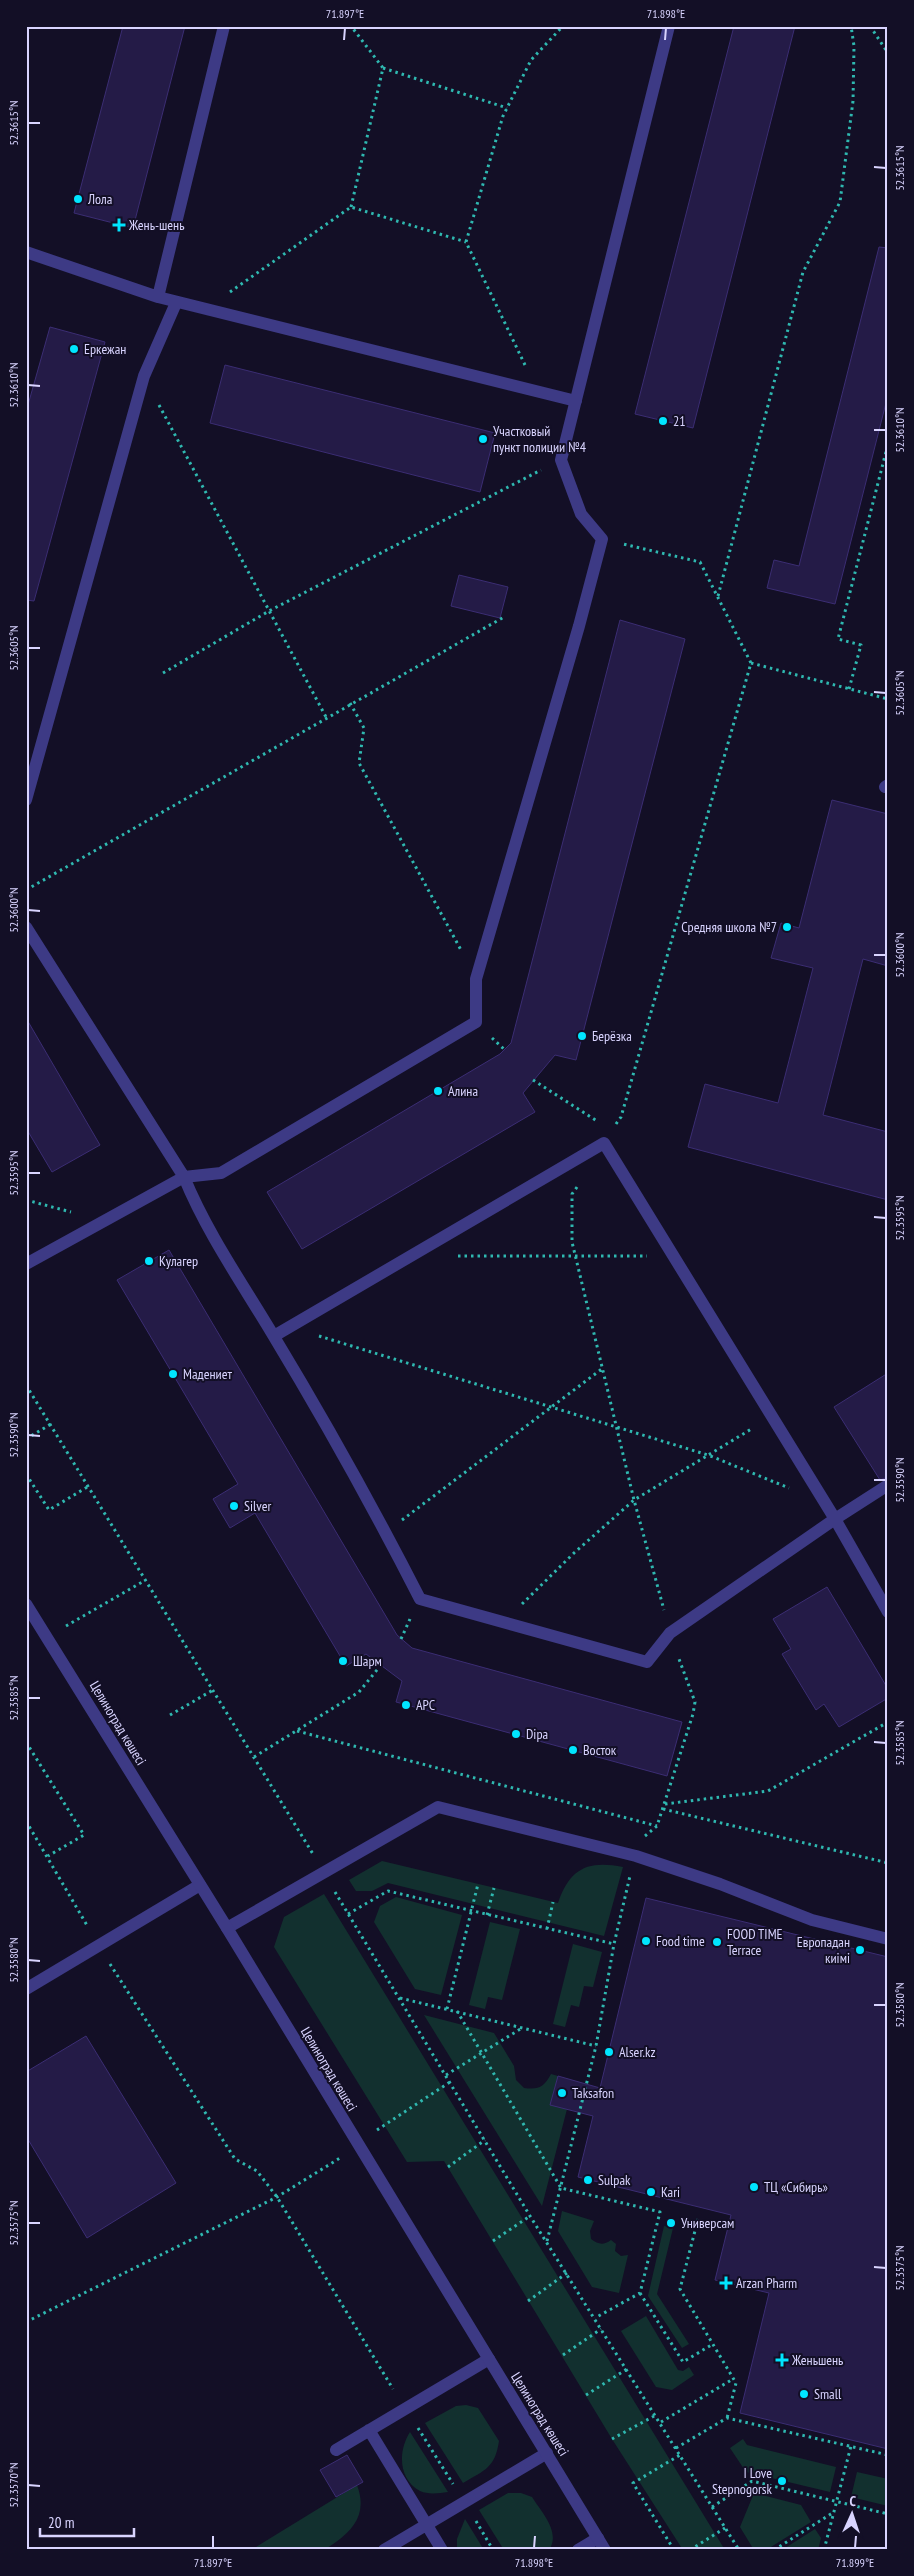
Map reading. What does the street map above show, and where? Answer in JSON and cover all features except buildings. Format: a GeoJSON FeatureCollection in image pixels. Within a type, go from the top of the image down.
{"type":"FeatureCollection","features":[{"type":"Feature","properties":{"kind":"street"},"geometry":{"type":"LineString","coordinates":[[158,297],[224,26]]}},
{"type":"Feature","properties":{"kind":"street"},"geometry":{"type":"LineString","coordinates":[[26,1264],[106,1222],[184,1177],[221,1173],[476,1022],[476,979],[580,626],[602,539],[582,514],[560,460],[669,26]]}},
{"type":"Feature","properties":{"kind":"street"},"geometry":{"type":"LineString","coordinates":[[26,252],[176,303],[576,401]]}},
{"type":"Feature","properties":{"kind":"street"},"geometry":{"type":"LineString","coordinates":[[26,800],[144,376],[176,303]]}},
{"type":"Feature","properties":{"kind":"street"},"geometry":{"type":"LineString","coordinates":[[26,927],[184,1177],[197,1208],[274,1336],[386,1532],[420,1599],[647,1662],[670,1633],[835,1518],[888,1485]]}},
{"type":"Feature","properties":{"kind":"street"},"geometry":{"type":"LineString","coordinates":[[274,1336],[604,1143],[835,1518],[888,1612]]}},
{"type":"Feature","properties":{"kind":"street","name":"Целиноград көшесі"},"geometry":{"type":"LineString","coordinates":[[26,1604],[227,1928],[605,2550]]}},
{"type":"Feature","properties":{"kind":"street"},"geometry":{"type":"LineString","coordinates":[[227,1928],[438,1807],[636,1856],[720,1884],[812,1920],[888,1939]]}},
{"type":"Feature","properties":{"kind":"street"},"geometry":{"type":"LineString","coordinates":[[26,1989],[200,1885]]}},
{"type":"Feature","properties":{"kind":"street"},"geometry":{"type":"LineString","coordinates":[[336,2450],[489,2359]]}},
{"type":"Feature","properties":{"kind":"street"},"geometry":{"type":"LineString","coordinates":[[369,2430],[442,2550]]}},
{"type":"Feature","properties":{"kind":"street"},"geometry":{"type":"LineString","coordinates":[[387,2549],[547,2453]]}},
{"type":"Feature","properties":{"kind":"street"},"geometry":{"type":"LineString","coordinates":[[578,2550],[598,2538]]}},
{"type":"Feature","properties":{"kind":"path"},"geometry":{"type":"LineString","coordinates":[[351,26],[383,68],[507,108]]}},
{"type":"Feature","properties":{"kind":"path"},"geometry":{"type":"LineString","coordinates":[[538,391],[466,242],[507,108],[531,60],[563,26]]}},
{"type":"Feature","properties":{"kind":"path"},"geometry":{"type":"LineString","coordinates":[[718,596],[803,272],[840,202],[853,101],[854,46],[850,26]]}},
{"type":"Feature","properties":{"kind":"path"},"geometry":{"type":"LineString","coordinates":[[870,26],[888,53]]}},
{"type":"Feature","properties":{"kind":"path"},"geometry":{"type":"LineString","coordinates":[[204,309],[351,207],[383,68]]}},
{"type":"Feature","properties":{"kind":"path"},"geometry":{"type":"LineString","coordinates":[[351,207],[466,242]]}},
{"type":"Feature","properties":{"kind":"path"},"geometry":{"type":"LineString","coordinates":[[144,376],[326,717]]}},
{"type":"Feature","properties":{"kind":"path"},"geometry":{"type":"LineString","coordinates":[[849,689],[861,645],[838,639],[888,444]]}},
{"type":"Feature","properties":{"kind":"path"},"geometry":{"type":"LineString","coordinates":[[163,673],[269,611],[560,460]]}},
{"type":"Feature","properties":{"kind":"path"},"geometry":{"type":"LineString","coordinates":[[602,539],[700,562],[751,663],[621,1117],[604,1143]]}},
{"type":"Feature","properties":{"kind":"path"},"geometry":{"type":"LineString","coordinates":[[26,890],[350,703],[504,617]]}},
{"type":"Feature","properties":{"kind":"path"},"geometry":{"type":"LineString","coordinates":[[751,663],[888,699]]}},
{"type":"Feature","properties":{"kind":"path"},"geometry":{"type":"LineString","coordinates":[[350,703],[364,728],[359,763],[476,979]]}},
{"type":"Feature","properties":{"kind":"path"},"geometry":{"type":"LineString","coordinates":[[533,1080],[612,1130]]}},
{"type":"Feature","properties":{"kind":"path"},"geometry":{"type":"LineString","coordinates":[[547,2241],[596,2046],[614,1944],[636,1856],[642,1838],[657,1826],[693,1714],[695,1702],[670,1633],[634,1500],[572,1242],[572,1194],[581,1180]]}},
{"type":"Feature","properties":{"kind":"path"},"geometry":{"type":"LineString","coordinates":[[26,1200],[106,1222]]}},
{"type":"Feature","properties":{"kind":"path"},"geometry":{"type":"LineString","coordinates":[[451,1256],[674,1256]]}},
{"type":"Feature","properties":{"kind":"path"},"geometry":{"type":"LineString","coordinates":[[290,1328],[708,1455],[825,1503]]}},
{"type":"Feature","properties":{"kind":"path"},"geometry":{"type":"LineString","coordinates":[[386,1532],[603,1368]]}},
{"type":"Feature","properties":{"kind":"path"},"geometry":{"type":"LineString","coordinates":[[26,1385],[144,1581],[324,1872],[530,2216],[602,2328],[739,2550]]}},
{"type":"Feature","properties":{"kind":"path"},"geometry":{"type":"LineString","coordinates":[[502,1623],[574,1553],[634,1500],[772,1416]]}},
{"type":"Feature","properties":{"kind":"path"},"geometry":{"type":"LineString","coordinates":[[26,1439],[51,1424]]}},
{"type":"Feature","properties":{"kind":"path"},"geometry":{"type":"LineString","coordinates":[[26,1474],[49,1510],[88,1486]]}},
{"type":"Feature","properties":{"kind":"path"},"geometry":{"type":"LineString","coordinates":[[77,1619],[144,1581]]}},
{"type":"Feature","properties":{"kind":"path"},"geometry":{"type":"LineString","coordinates":[[254,1757],[359,1692],[381,1665]]}},
{"type":"Feature","properties":{"kind":"path"},"geometry":{"type":"LineString","coordinates":[[170,1715],[212,1690]]}},
{"type":"Feature","properties":{"kind":"path"},"geometry":{"type":"LineString","coordinates":[[665,1804],[768,1791],[888,1722]]}},
{"type":"Feature","properties":{"kind":"path"},"geometry":{"type":"LineString","coordinates":[[296,1731],[657,1826]]}},
{"type":"Feature","properties":{"kind":"path"},"geometry":{"type":"LineString","coordinates":[[26,1742],[84,1835],[48,1856]]}},
{"type":"Feature","properties":{"kind":"path"},"geometry":{"type":"LineString","coordinates":[[663,1809],[888,1864]]}},
{"type":"Feature","properties":{"kind":"path"},"geometry":{"type":"LineString","coordinates":[[26,1821],[99,1946],[235,2159],[257,2171],[277,2196],[493,2550]]}},
{"type":"Feature","properties":{"kind":"path"},"geometry":{"type":"LineString","coordinates":[[448,2009],[478,1884]]}},
{"type":"Feature","properties":{"kind":"path"},"geometry":{"type":"LineString","coordinates":[[488,1915],[494,1888]]}},
{"type":"Feature","properties":{"kind":"path"},"geometry":{"type":"LineString","coordinates":[[348,1914],[388,1891],[614,1944]]}},
{"type":"Feature","properties":{"kind":"path"},"geometry":{"type":"LineString","coordinates":[[546,1929],[553,1902]]}},
{"type":"Feature","properties":{"kind":"path"},"geometry":{"type":"LineString","coordinates":[[399,1998],[596,2046]]}},
{"type":"Feature","properties":{"kind":"path"},"geometry":{"type":"LineString","coordinates":[[457,2011],[561,2188],[660,2212],[640,2293],[683,2362],[713,2344]]}},
{"type":"Feature","properties":{"kind":"path"},"geometry":{"type":"LineString","coordinates":[[446,2075],[522,2028]]}},
{"type":"Feature","properties":{"kind":"path"},"geometry":{"type":"LineString","coordinates":[[26,2322],[277,2196],[320,2172],[392,2119],[450,2082]]}},
{"type":"Feature","properties":{"kind":"path"},"geometry":{"type":"LineString","coordinates":[[448,2167],[485,2140]]}},
{"type":"Feature","properties":{"kind":"path"},"geometry":{"type":"LineString","coordinates":[[492,2241],[530,2216]]}},
{"type":"Feature","properties":{"kind":"path"},"geometry":{"type":"LineString","coordinates":[[698,2219],[680,2289],[736,2383],[727,2418]]}},
{"type":"Feature","properties":{"kind":"path"},"geometry":{"type":"LineString","coordinates":[[528,2300],[567,2273]]}},
{"type":"Feature","properties":{"kind":"path"},"geometry":{"type":"LineString","coordinates":[[595,2318],[640,2293]]}},
{"type":"Feature","properties":{"kind":"path"},"geometry":{"type":"LineString","coordinates":[[563,2355],[602,2328]]}},
{"type":"Feature","properties":{"kind":"path"},"geometry":{"type":"LineString","coordinates":[[586,2395],[627,2369]]}},
{"type":"Feature","properties":{"kind":"path"},"geometry":{"type":"LineString","coordinates":[[660,2422],[733,2379]]}},
{"type":"Feature","properties":{"kind":"path"},"geometry":{"type":"LineString","coordinates":[[612,2439],[656,2415]]}},
{"type":"Feature","properties":{"kind":"path"},"geometry":{"type":"LineString","coordinates":[[676,2448],[727,2418],[888,2455]]}},
{"type":"Feature","properties":{"kind":"path"},"geometry":{"type":"LineString","coordinates":[[824,2550],[852,2446]]}},
{"type":"Feature","properties":{"kind":"path"},"geometry":{"type":"LineString","coordinates":[[674,2550],[633,2484],[680,2455]]}},
{"type":"Feature","properties":{"kind":"path"},"geometry":{"type":"LineString","coordinates":[[712,2506],[752,2481],[888,2514]]}},
{"type":"Feature","properties":{"kind":"path"},"geometry":{"type":"LineString","coordinates":[[774,2550],[835,2511]]}},
{"type":"Feature","properties":{"kind":"path"},"geometry":{"type":"LineString","coordinates":[[690,2550],[725,2528]]}},
{"type":"Feature","properties":{"kind":"green space"},"geometry":{"type":"Polygon","coordinates":[[[382,1861],[558,1903],[568,1882],[582,1869],[600,1865],[623,1867],[604,1936],[388,1883],[372,1891],[356,1891],[349,1880],[382,1861]]]}},
{"type":"Feature","properties":{"kind":"green space"},"geometry":{"type":"Polygon","coordinates":[[[324,1894],[725,2550],[683,2550],[612,2439],[444,2161],[407,2162],[274,1947],[284,1917],[324,1894]]]}},
{"type":"Feature","properties":{"kind":"green space"},"geometry":{"type":"Polygon","coordinates":[[[396,1897],[462,1915],[441,1995],[415,1989],[374,1922],[380,1906],[396,1897]]]}},
{"type":"Feature","properties":{"kind":"green space"},"geometry":{"type":"Polygon","coordinates":[[[490,1922],[520,1929],[502,2000],[488,1997],[485,2009],[469,2005],[490,1922]]]}},
{"type":"Feature","properties":{"kind":"green space"},"geometry":{"type":"Polygon","coordinates":[[[573,1944],[602,1952],[593,1987],[584,1986],[579,2007],[571,2005],[565,2027],[553,2024],[573,1944]]]}},
{"type":"Feature","properties":{"kind":"green space"},"geometry":{"type":"Polygon","coordinates":[[[424,2015],[494,2033],[514,2066],[516,2080],[524,2088],[540,2087],[551,2074],[558,2076],[551,2105],[567,2109],[542,2206],[424,2015]]]}},
{"type":"Feature","properties":{"kind":"green space"},"geometry":{"type":"Polygon","coordinates":[[[562,2211],[594,2221],[590,2231],[591,2239],[601,2244],[611,2240],[616,2244],[615,2251],[621,2256],[628,2255],[619,2293],[592,2287],[558,2231],[562,2211]]]}},
{"type":"Feature","properties":{"kind":"green space"},"geometry":{"type":"Polygon","coordinates":[[[664,2226],[673,2228],[657,2294],[689,2344],[682,2348],[648,2296],[664,2226]]]}},
{"type":"Feature","properties":{"kind":"green space"},"geometry":{"type":"Polygon","coordinates":[[[646,2316],[678,2370],[683,2371],[689,2367],[694,2375],[672,2390],[656,2387],[621,2331],[646,2316]]]}},
{"type":"Feature","properties":{"kind":"green space"},"geometry":{"type":"Polygon","coordinates":[[[466,2405],[478,2408],[499,2441],[492,2463],[463,2483],[425,2423],[456,2406],[466,2405]]]}},
{"type":"Feature","properties":{"kind":"green space"},"geometry":{"type":"Polygon","coordinates":[[[410,2432],[448,2492],[423,2492],[413,2486],[407,2479],[402,2464],[402,2456],[406,2439],[410,2432]]]}},
{"type":"Feature","properties":{"kind":"green space"},"geometry":{"type":"Polygon","coordinates":[[[743,2439],[747,2445],[836,2467],[830,2492],[746,2472],[730,2448],[743,2439]]]}},
{"type":"Feature","properties":{"kind":"green space"},"geometry":{"type":"Polygon","coordinates":[[[857,2472],[888,2479],[888,2506],[851,2497],[857,2472]]]}},
{"type":"Feature","properties":{"kind":"green space"},"geometry":{"type":"Polygon","coordinates":[[[357,2485],[361,2506],[355,2524],[342,2538],[324,2550],[251,2550],[357,2485]]]}},
{"type":"Feature","properties":{"kind":"green space"},"geometry":{"type":"Polygon","coordinates":[[[508,2493],[521,2493],[532,2497],[552,2530],[552,2543],[549,2550],[504,2550],[479,2510],[508,2493]]]}},
{"type":"Feature","properties":{"kind":"green space"},"geometry":{"type":"Polygon","coordinates":[[[754,2493],[801,2505],[811,2522],[766,2550],[754,2550],[740,2527],[754,2493]]]}},
{"type":"Feature","properties":{"kind":"green space"},"geometry":{"type":"Polygon","coordinates":[[[465,2519],[484,2550],[457,2550],[457,2539],[465,2519]]]}},
{"type":"Feature","properties":{"kind":"green space"},"geometry":{"type":"Polygon","coordinates":[[[815,2529],[821,2538],[818,2550],[782,2550],[815,2529]]]}},
{"type":"Feature","properties":{"kind":"place","name":"Лола"},"geometry":{"type":"Point","coordinates":[78,199]}},
{"type":"Feature","properties":{"kind":"place","name":"Жень-шень"},"geometry":{"type":"Point","coordinates":[119,225]}},
{"type":"Feature","properties":{"kind":"place","name":"Еркежан"},"geometry":{"type":"Point","coordinates":[74,349]}},
{"type":"Feature","properties":{"kind":"place","name":"21"},"geometry":{"type":"Point","coordinates":[663,421]}},
{"type":"Feature","properties":{"kind":"place","name":"Участковый пункт полиции №4"},"geometry":{"type":"Point","coordinates":[483,439]}},
{"type":"Feature","properties":{"kind":"place","name":"Средняя школа №7"},"geometry":{"type":"Point","coordinates":[787,927]}},
{"type":"Feature","properties":{"kind":"place","name":"Берёзка"},"geometry":{"type":"Point","coordinates":[582,1036]}},
{"type":"Feature","properties":{"kind":"place","name":"Алина"},"geometry":{"type":"Point","coordinates":[438,1091]}},
{"type":"Feature","properties":{"kind":"place","name":"Кулагер"},"geometry":{"type":"Point","coordinates":[149,1261]}},
{"type":"Feature","properties":{"kind":"place","name":"Мадениет"},"geometry":{"type":"Point","coordinates":[173,1374]}},
{"type":"Feature","properties":{"kind":"place","name":"Silver"},"geometry":{"type":"Point","coordinates":[234,1506]}},
{"type":"Feature","properties":{"kind":"place","name":"Шарм"},"geometry":{"type":"Point","coordinates":[343,1661]}},
{"type":"Feature","properties":{"kind":"place","name":"АРС"},"geometry":{"type":"Point","coordinates":[406,1705]}},
{"type":"Feature","properties":{"kind":"place","name":"Dipa"},"geometry":{"type":"Point","coordinates":[516,1734]}},
{"type":"Feature","properties":{"kind":"place","name":"Восток"},"geometry":{"type":"Point","coordinates":[573,1750]}},
{"type":"Feature","properties":{"kind":"place","name":"Food time"},"geometry":{"type":"Point","coordinates":[646,1941]}},
{"type":"Feature","properties":{"kind":"place","name":"FOOD TIME Terrace"},"geometry":{"type":"Point","coordinates":[717,1942]}},
{"type":"Feature","properties":{"kind":"place","name":"Европадан киiмi"},"geometry":{"type":"Point","coordinates":[860,1950]}},
{"type":"Feature","properties":{"kind":"place","name":"Alser.kz"},"geometry":{"type":"Point","coordinates":[609,2052]}},
{"type":"Feature","properties":{"kind":"place","name":"Taksafon"},"geometry":{"type":"Point","coordinates":[562,2093]}},
{"type":"Feature","properties":{"kind":"place","name":"Sulpak"},"geometry":{"type":"Point","coordinates":[588,2180]}},
{"type":"Feature","properties":{"kind":"place","name":"ТЦ «Сибирь»"},"geometry":{"type":"Point","coordinates":[754,2187]}},
{"type":"Feature","properties":{"kind":"place","name":"Kari"},"geometry":{"type":"Point","coordinates":[651,2192]}},
{"type":"Feature","properties":{"kind":"place","name":"Универсам"},"geometry":{"type":"Point","coordinates":[671,2223]}},
{"type":"Feature","properties":{"kind":"place","name":"Arzan Pharm"},"geometry":{"type":"Point","coordinates":[726,2283]}},
{"type":"Feature","properties":{"kind":"place","name":"Женьшень"},"geometry":{"type":"Point","coordinates":[782,2360]}},
{"type":"Feature","properties":{"kind":"place","name":"Small"},"geometry":{"type":"Point","coordinates":[804,2394]}},
{"type":"Feature","properties":{"kind":"place","name":"I Love Stepnogorsk"},"geometry":{"type":"Point","coordinates":[782,2481]}}]}
